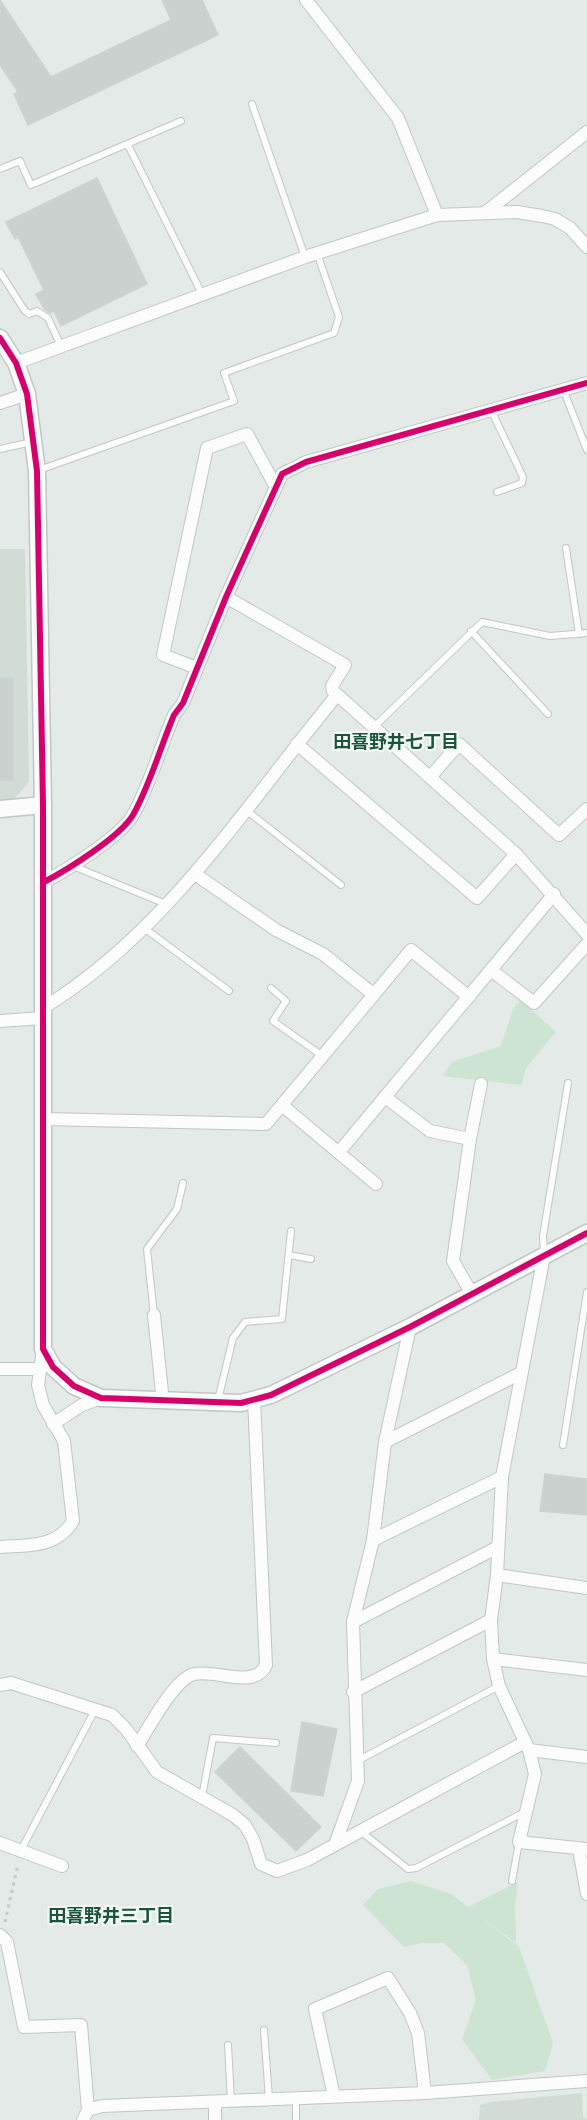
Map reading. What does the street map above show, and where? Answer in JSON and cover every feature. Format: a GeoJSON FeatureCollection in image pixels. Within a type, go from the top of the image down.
{"type":"FeatureCollection","features":[{"type":"Feature","properties":{"kind":"street"},"geometry":{"type":"LineString","coordinates":[[306,0],[398,118],[437,215]]}},
{"type":"Feature","properties":{"kind":"street"},"geometry":{"type":"LineString","coordinates":[[486,212],[587,132]]}},
{"type":"Feature","properties":{"kind":"street"},"geometry":{"type":"LineString","coordinates":[[16,363],[311,255],[437,215],[517,212],[555,219],[570,228],[587,247]]}},
{"type":"Feature","properties":{"kind":"street"},"geometry":{"type":"LineString","coordinates":[[0,338],[16,363],[27,394],[37,471],[44,882],[44,1348],[38,1385],[43,1405],[64,1441],[73,1521],[67,1531],[48,1543],[0,1547]]}},
{"type":"Feature","properties":{"kind":"street"},"geometry":{"type":"LineString","coordinates":[[44,882],[73,866],[119,830],[132,816],[174,716],[183,703],[226,597],[282,474],[306,462],[490,408],[587,383]]}},
{"type":"Feature","properties":{"kind":"street"},"geometry":{"type":"LineString","coordinates":[[0,403],[27,394]]}},
{"type":"Feature","properties":{"kind":"street"},"geometry":{"type":"LineString","coordinates":[[197,668],[163,655],[207,448],[247,434],[276,487]]}},
{"type":"Feature","properties":{"kind":"street"},"geometry":{"type":"LineString","coordinates":[[226,597],[345,665],[332,686],[337,695],[375,726],[516,854],[554,894],[587,934]]}},
{"type":"Feature","properties":{"kind":"street"},"geometry":{"type":"LineString","coordinates":[[0,1021],[43,1013],[144,928],[195,874],[337,695]]}},
{"type":"Feature","properties":{"kind":"street"},"geometry":{"type":"LineString","coordinates":[[297,744],[477,898],[516,854]]}},
{"type":"Feature","properties":{"kind":"street"},"geometry":{"type":"LineString","coordinates":[[431,776],[459,744],[558,835],[587,808]]}},
{"type":"Feature","properties":{"kind":"street"},"geometry":{"type":"LineString","coordinates":[[0,809],[43,805]]}},
{"type":"Feature","properties":{"kind":"street"},"geometry":{"type":"LineString","coordinates":[[195,874],[276,930],[323,954],[373,994]]}},
{"type":"Feature","properties":{"kind":"street"},"geometry":{"type":"LineString","coordinates":[[339,1152],[554,894]]}},
{"type":"Feature","properties":{"kind":"street"},"geometry":{"type":"LineString","coordinates":[[491,970],[534,1003],[587,944]]}},
{"type":"Feature","properties":{"kind":"street"},"geometry":{"type":"LineString","coordinates":[[44,1119],[266,1124],[411,950],[469,997]]}},
{"type":"Feature","properties":{"kind":"street"},"geometry":{"type":"LineString","coordinates":[[472,1294],[453,1261],[470,1139],[481,1084]]}},
{"type":"Feature","properties":{"kind":"street"},"geometry":{"type":"LineString","coordinates":[[386,1096],[430,1131],[470,1139]]}},
{"type":"Feature","properties":{"kind":"street"},"geometry":{"type":"LineString","coordinates":[[283,1106],[376,1184]]}},
{"type":"Feature","properties":{"kind":"street"},"geometry":{"type":"LineString","coordinates":[[44,1348],[53,1367],[74,1386],[100,1398],[217,1404],[254,1400],[271,1395],[410,1327],[587,1233]]}},
{"type":"Feature","properties":{"kind":"street"},"geometry":{"type":"LineString","coordinates":[[544,1256],[502,1477],[491,1620],[499,1686],[527,1746],[536,1774],[519,1842],[583,1849],[587,1894]]}},
{"type":"Feature","properties":{"kind":"street"},"geometry":{"type":"LineString","coordinates":[[154,1315],[164,1402]]}},
{"type":"Feature","properties":{"kind":"street"},"geometry":{"type":"LineString","coordinates":[[336,1842],[358,1781],[359,1760],[353,1692],[353,1622],[374,1539],[385,1442],[410,1327]]}},
{"type":"Feature","properties":{"kind":"street"},"geometry":{"type":"LineString","coordinates":[[0,1369],[39,1369]]}},
{"type":"Feature","properties":{"kind":"street"},"geometry":{"type":"LineString","coordinates":[[385,1442],[521,1373]]}},
{"type":"Feature","properties":{"kind":"street"},"geometry":{"type":"LineString","coordinates":[[53,1424],[82,1405],[100,1398]]}},
{"type":"Feature","properties":{"kind":"street"},"geometry":{"type":"LineString","coordinates":[[137,1746],[177,1686],[190,1675],[207,1672],[252,1678],[260,1675],[266,1665],[254,1400]]}},
{"type":"Feature","properties":{"kind":"street"},"geometry":{"type":"LineString","coordinates":[[374,1539],[502,1477]]}},
{"type":"Feature","properties":{"kind":"street"},"geometry":{"type":"LineString","coordinates":[[353,1622],[498,1547]]}},
{"type":"Feature","properties":{"kind":"street"},"geometry":{"type":"LineString","coordinates":[[496,1575],[587,1588]]}},
{"type":"Feature","properties":{"kind":"street"},"geometry":{"type":"LineString","coordinates":[[353,1692],[491,1620]]}},
{"type":"Feature","properties":{"kind":"street"},"geometry":{"type":"LineString","coordinates":[[494,1659],[587,1670]]}},
{"type":"Feature","properties":{"kind":"street"},"geometry":{"type":"LineString","coordinates":[[0,1684],[11,1683],[112,1715],[119,1720],[158,1772],[245,1825],[253,1839],[261,1864],[277,1871],[527,1746],[587,1757]]}},
{"type":"Feature","properties":{"kind":"street"},"geometry":{"type":"LineString","coordinates":[[0,1843],[62,1866]]}},
{"type":"Feature","properties":{"kind":"street"},"geometry":{"type":"LineString","coordinates":[[1,1935],[7,1942],[24,2027],[81,2025],[85,2115],[102,2106],[425,2093],[587,2081]]}},
{"type":"Feature","properties":{"kind":"street"},"geometry":{"type":"LineString","coordinates":[[334,2096],[315,2009],[388,1978],[411,2013],[418,2033],[425,2093]]}},
{"type":"Feature","properties":{"kind":"street"},"geometry":{"type":"LineString","coordinates":[[215,2102],[215,2120]]}},
{"type":"Feature","properties":{"kind":"lane"},"geometry":{"type":"LineString","coordinates":[[37,471],[234,400],[224,373],[334,333],[339,317],[311,255],[252,104]]}},
{"type":"Feature","properties":{"kind":"lane"},"geometry":{"type":"LineString","coordinates":[[0,170],[20,161],[32,185],[182,121]]}},
{"type":"Feature","properties":{"kind":"lane"},"geometry":{"type":"LineString","coordinates":[[128,145],[202,294]]}},
{"type":"Feature","properties":{"kind":"lane"},"geometry":{"type":"LineString","coordinates":[[0,272],[25,311],[29,314],[37,310],[48,318],[61,346]]}},
{"type":"Feature","properties":{"kind":"lane"},"geometry":{"type":"LineString","coordinates":[[563,389],[587,450]]}},
{"type":"Feature","properties":{"kind":"lane"},"geometry":{"type":"LineString","coordinates":[[490,408],[523,477],[522,483],[497,492]]}},
{"type":"Feature","properties":{"kind":"lane"},"geometry":{"type":"LineString","coordinates":[[0,448],[34,441]]}},
{"type":"Feature","properties":{"kind":"lane"},"geometry":{"type":"LineString","coordinates":[[566,548],[579,633]]}},
{"type":"Feature","properties":{"kind":"lane"},"geometry":{"type":"LineString","coordinates":[[375,726],[482,622],[550,636],[587,633]]}},
{"type":"Feature","properties":{"kind":"lane"},"geometry":{"type":"LineString","coordinates":[[471,631],[548,714]]}},
{"type":"Feature","properties":{"kind":"lane"},"geometry":{"type":"LineString","coordinates":[[246,810],[341,885]]}},
{"type":"Feature","properties":{"kind":"lane"},"geometry":{"type":"LineString","coordinates":[[73,866],[166,904]]}},
{"type":"Feature","properties":{"kind":"lane"},"geometry":{"type":"LineString","coordinates":[[144,928],[230,991]]}},
{"type":"Feature","properties":{"kind":"lane"},"geometry":{"type":"LineString","coordinates":[[271,988],[286,1001],[273,1022],[324,1057]]}},
{"type":"Feature","properties":{"kind":"lane"},"geometry":{"type":"LineString","coordinates":[[544,1256],[543,1236],[568,1083]]}},
{"type":"Feature","properties":{"kind":"lane"},"geometry":{"type":"LineString","coordinates":[[154,1315],[147,1249],[177,1209],[183,1183]]}},
{"type":"Feature","properties":{"kind":"lane"},"geometry":{"type":"LineString","coordinates":[[217,1404],[233,1338],[245,1322],[282,1319],[291,1231]]}},
{"type":"Feature","properties":{"kind":"lane"},"geometry":{"type":"LineString","coordinates":[[289,1255],[311,1259]]}},
{"type":"Feature","properties":{"kind":"lane"},"geometry":{"type":"LineString","coordinates":[[563,1445],[587,1292]]}},
{"type":"Feature","properties":{"kind":"lane"},"geometry":{"type":"LineString","coordinates":[[359,1760],[499,1686]]}},
{"type":"Feature","properties":{"kind":"lane"},"geometry":{"type":"LineString","coordinates":[[21,1851],[95,1710]]}},
{"type":"Feature","properties":{"kind":"lane"},"geometry":{"type":"LineString","coordinates":[[202,1798],[213,1738],[276,1743]]}},
{"type":"Feature","properties":{"kind":"lane"},"geometry":{"type":"LineString","coordinates":[[359,1829],[408,1869],[416,1868],[527,1811]]}},
{"type":"Feature","properties":{"kind":"lane"},"geometry":{"type":"LineString","coordinates":[[512,1881],[519,1842]]}},
{"type":"Feature","properties":{"kind":"lane"},"geometry":{"type":"LineString","coordinates":[[264,2030],[269,2099]]}},
{"type":"Feature","properties":{"kind":"lane"},"geometry":{"type":"LineString","coordinates":[[228,2045],[231,2101]]}},
{"type":"Feature","properties":{"kind":"lane"},"geometry":{"type":"LineString","coordinates":[[296,2097],[296,2120]]}},
{"type":"Feature","properties":{"kind":"path"},"geometry":{"type":"LineString","coordinates":[[1,1935],[21,1851]]}},
{"type":"Feature","properties":{"kind":"shaded area"},"geometry":{"type":"Polygon","coordinates":[[[0,549],[25,549],[29,782],[13,800],[0,800],[0,549]]]}},
{"type":"Feature","properties":{"kind":"shaded area"},"geometry":{"type":"Polygon","coordinates":[[[582,2093],[583,2117],[587,2120],[479,2120],[480,2105],[490,2102],[582,2093]]]}},
{"type":"Feature","properties":{"kind":"green space"},"geometry":{"type":"Polygon","coordinates":[[[521,1000],[556,1032],[526,1068],[521,1085],[442,1076],[452,1062],[501,1046],[513,1009],[521,1000]]]}},
{"type":"Feature","properties":{"kind":"green space"},"geometry":{"type":"Polygon","coordinates":[[[411,1881],[451,1894],[468,1907],[518,1882],[515,1905],[516,1943],[477,1914],[519,1947],[553,2043],[545,2071],[492,2080],[462,2039],[476,2000],[467,1965],[444,1943],[422,1943],[404,1947],[363,1905],[378,1889],[411,1881]]]}},
{"type":"Feature","properties":{"kind":"building"},"geometry":{"type":"Polygon","coordinates":[[[0,0],[51,77],[171,20],[162,0],[202,0],[218,35],[28,125],[14,94],[18,92],[0,65],[0,0]]]}},
{"type":"Feature","properties":{"kind":"building"},"geometry":{"type":"Polygon","coordinates":[[[97,178],[147,284],[61,326],[54,311],[50,313],[44,309],[36,294],[44,290],[18,237],[15,239],[6,222],[97,178]]]}},
{"type":"Feature","properties":{"kind":"building"},"geometry":{"type":"Polygon","coordinates":[[[0,678],[13,678],[13,780],[0,780],[0,678]]]}},
{"type":"Feature","properties":{"kind":"building"},"geometry":{"type":"Polygon","coordinates":[[[545,1474],[587,1479],[587,1515],[540,1511],[545,1474]]]}},
{"type":"Feature","properties":{"kind":"building"},"geometry":{"type":"Polygon","coordinates":[[[302,1722],[337,1729],[323,1796],[291,1791],[302,1722]]]}},
{"type":"Feature","properties":{"kind":"building"},"geometry":{"type":"Polygon","coordinates":[[[240,1747],[321,1827],[296,1851],[215,1772],[240,1747]]]}},
{"type":"Feature","properties":{"kind":"cycle path"},"geometry":{"type":"LineString","coordinates":[[0,338],[16,363],[27,394],[37,471],[43,805],[43,1349],[53,1367],[74,1386],[101,1398],[241,1403],[271,1395],[410,1327],[587,1233]]}},
{"type":"Feature","properties":{"kind":"cycle path"},"geometry":{"type":"LineString","coordinates":[[44,882],[105,843],[133,815],[150,779],[174,715],[183,703],[226,597],[282,474],[306,462],[587,383]]}},
{"type":"Feature","properties":{"kind":"district","name":"田喜野井七丁目"},"geometry":{"type":"Point","coordinates":[396,741]}},
{"type":"Feature","properties":{"kind":"district","name":"田喜野井三丁目"},"geometry":{"type":"Point","coordinates":[111,1915]}}]}
